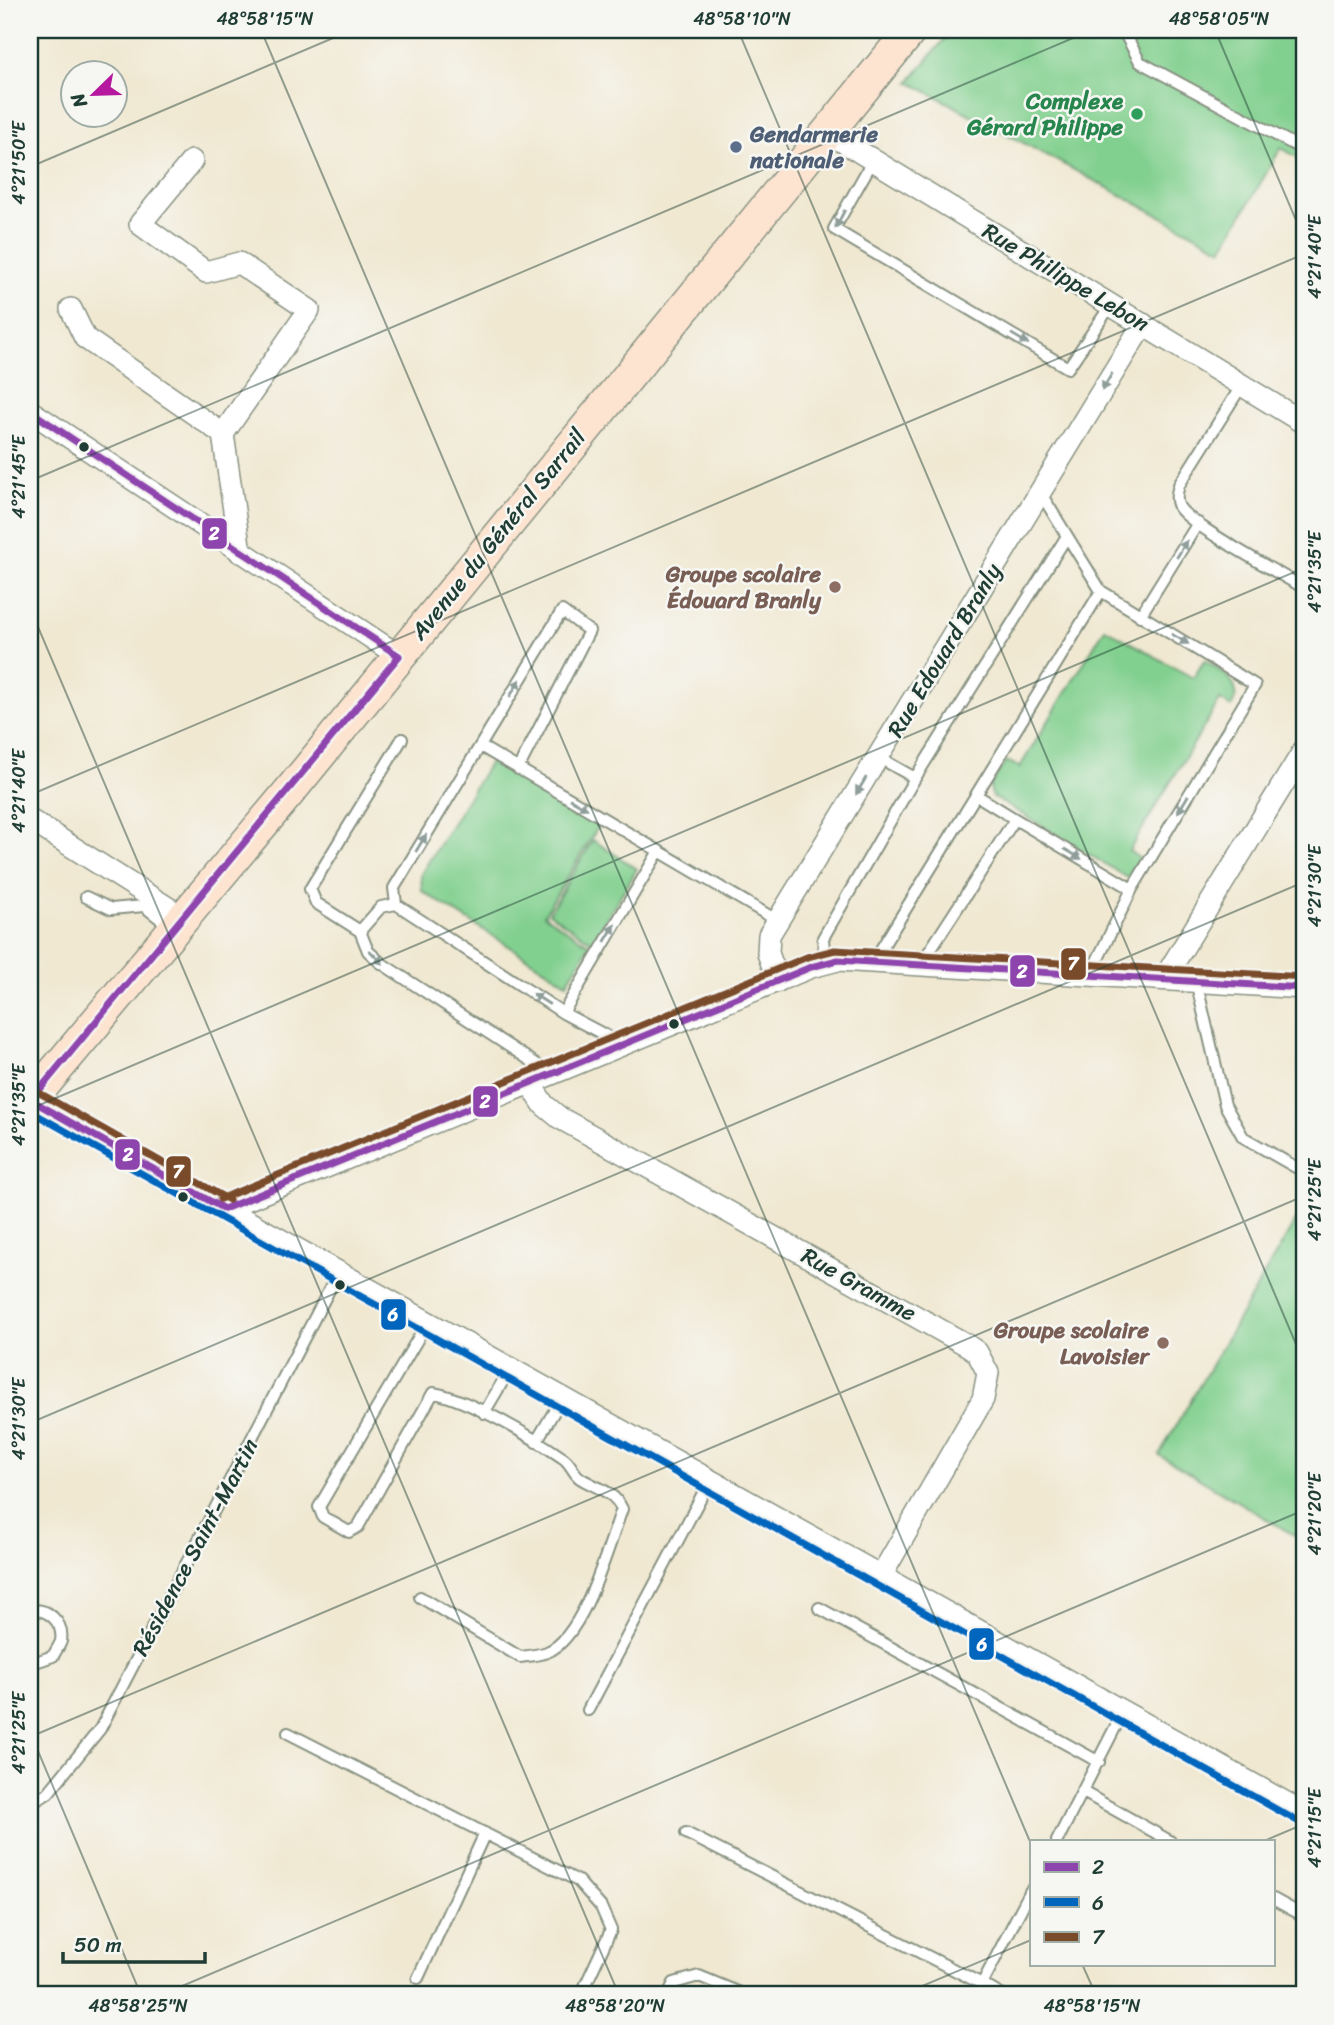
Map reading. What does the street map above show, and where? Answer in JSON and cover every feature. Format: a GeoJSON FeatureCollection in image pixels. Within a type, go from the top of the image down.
{"type":"FeatureCollection","features":[{"type":"Feature","properties":{"kind":"main road","name":"Avenue du Général Sarrail"},"geometry":{"type":"LineString","coordinates":[[30,1101],[179,924],[911,30]]}},
{"type":"Feature","properties":{"kind":"street","name":"Rue Philippe Lebon"},"geometry":{"type":"LineString","coordinates":[[827,132],[1304,423]]}},
{"type":"Feature","properties":{"kind":"street"},"geometry":{"type":"LineString","coordinates":[[192,161],[140,224],[206,272],[239,263],[309,310],[223,434],[240,552]]}},
{"type":"Feature","properties":{"kind":"street"},"geometry":{"type":"LineString","coordinates":[[71,309],[85,338],[223,434]]}},
{"type":"Feature","properties":{"kind":"street","name":"Rue Edouard Branly"},"geometry":{"type":"LineString","coordinates":[[778,981],[767,944],[778,921],[1143,324]]}},
{"type":"Feature","properties":{"kind":"street"},"geometry":{"type":"LineString","coordinates":[[30,411],[399,656]]}},
{"type":"Feature","properties":{"kind":"street"},"geometry":{"type":"LineString","coordinates":[[1164,979],[1304,750]]}},
{"type":"Feature","properties":{"kind":"street"},"geometry":{"type":"LineString","coordinates":[[30,820],[179,924]]}},
{"type":"Feature","properties":{"kind":"street"},"geometry":{"type":"LineString","coordinates":[[224,1209],[550,1073],[825,963],[921,964],[1304,988]]}},
{"type":"Feature","properties":{"kind":"street","name":"Rue Gramme"},"geometry":{"type":"LineString","coordinates":[[529,1082],[544,1105],[560,1118],[977,1352],[988,1373],[988,1384],[983,1398],[881,1576]]}},
{"type":"Feature","properties":{"kind":"street"},"geometry":{"type":"LineString","coordinates":[[30,1101],[1304,1813]]}},
{"type":"Feature","properties":{"kind":"lane"},"geometry":{"type":"LineString","coordinates":[[1123,30],[1140,62],[1304,150]]}},
{"type":"Feature","properties":{"kind":"lane"},"geometry":{"type":"LineString","coordinates":[[1294,30],[1304,35]]}},
{"type":"Feature","properties":{"kind":"lane"},"geometry":{"type":"LineString","coordinates":[[873,160],[834,229],[1068,368],[1111,304]]}},
{"type":"Feature","properties":{"kind":"lane"},"geometry":{"type":"LineString","coordinates":[[1242,384],[1179,485],[1176,496],[1178,505],[1198,523],[1304,588]]}},
{"type":"Feature","properties":{"kind":"lane"},"geometry":{"type":"LineString","coordinates":[[1040,492],[1101,591],[1255,685],[1132,890],[1090,975]]}},
{"type":"Feature","properties":{"kind":"lane"},"geometry":{"type":"LineString","coordinates":[[1140,616],[1198,523]]}},
{"type":"Feature","properties":{"kind":"lane"},"geometry":{"type":"LineString","coordinates":[[825,963],[823,938],[915,778],[1067,536]]}},
{"type":"Feature","properties":{"kind":"lane"},"geometry":{"type":"LineString","coordinates":[[873,962],[1101,591]]}},
{"type":"Feature","properties":{"kind":"lane"},"geometry":{"type":"LineString","coordinates":[[396,904],[394,888],[562,611],[589,631],[519,769]]}},
{"type":"Feature","properties":{"kind":"lane"},"geometry":{"type":"LineString","coordinates":[[402,739],[310,889],[316,903],[360,931],[368,951],[381,963],[550,1073]]}},
{"type":"Feature","properties":{"kind":"lane"},"geometry":{"type":"LineString","coordinates":[[480,747],[778,921]]}},
{"type":"Feature","properties":{"kind":"lane"},"geometry":{"type":"LineString","coordinates":[[878,757],[915,778]]}},
{"type":"Feature","properties":{"kind":"lane"},"geometry":{"type":"LineString","coordinates":[[976,795],[1132,890]]}},
{"type":"Feature","properties":{"kind":"lane"},"geometry":{"type":"LineString","coordinates":[[921,964],[1015,819]]}},
{"type":"Feature","properties":{"kind":"lane"},"geometry":{"type":"LineString","coordinates":[[563,1013],[659,851]]}},
{"type":"Feature","properties":{"kind":"lane"},"geometry":{"type":"LineString","coordinates":[[86,897],[111,909],[144,906],[179,924]]}},
{"type":"Feature","properties":{"kind":"lane"},"geometry":{"type":"LineString","coordinates":[[360,931],[382,907],[396,904],[563,1013],[622,1044]]}},
{"type":"Feature","properties":{"kind":"lane"},"geometry":{"type":"LineString","coordinates":[[1196,981],[1225,1105],[1243,1137],[1304,1172]]}},
{"type":"Feature","properties":{"kind":"lane","name":"Résidence Saint-Martin"},"geometry":{"type":"LineString","coordinates":[[30,1804],[48,1793],[100,1729],[338,1273]]}},
{"type":"Feature","properties":{"kind":"lane"},"geometry":{"type":"LineString","coordinates":[[419,1597],[520,1657],[548,1652],[562,1641],[598,1584],[602,1560],[622,1509],[618,1498],[578,1476],[566,1460],[484,1413],[444,1395],[433,1394],[358,1527],[349,1532],[323,1517],[319,1507],[427,1322]]}},
{"type":"Feature","properties":{"kind":"lane"},"geometry":{"type":"LineString","coordinates":[[484,1413],[510,1369]]}},
{"type":"Feature","properties":{"kind":"lane"},"geometry":{"type":"LineString","coordinates":[[536,1442],[562,1398]]}},
{"type":"Feature","properties":{"kind":"lane"},"geometry":{"type":"LineString","coordinates":[[588,1710],[709,1480]]}},
{"type":"Feature","properties":{"kind":"lane"},"geometry":{"type":"LineString","coordinates":[[820,1608],[1099,1762]]}},
{"type":"Feature","properties":{"kind":"lane"},"geometry":{"type":"LineString","coordinates":[[30,1611],[39,1609],[49,1613],[58,1624],[61,1640],[53,1656],[30,1664]]}},
{"type":"Feature","properties":{"kind":"lane"},"geometry":{"type":"LineString","coordinates":[[1058,1840],[1123,1712]]}},
{"type":"Feature","properties":{"kind":"lane"},"geometry":{"type":"LineString","coordinates":[[288,1732],[578,1881],[601,1907],[611,1930],[581,1995]]}},
{"type":"Feature","properties":{"kind":"lane"},"geometry":{"type":"LineString","coordinates":[[1083,1792],[1168,1840]]}},
{"type":"Feature","properties":{"kind":"lane"},"geometry":{"type":"LineString","coordinates":[[418,1978],[485,1833]]}},
{"type":"Feature","properties":{"kind":"lane"},"geometry":{"type":"LineString","coordinates":[[686,1833],[1001,1995]]}},
{"type":"Feature","properties":{"kind":"lane"},"geometry":{"type":"LineString","coordinates":[[982,1984],[1030,1892]]}},
{"type":"Feature","properties":{"kind":"lane"},"geometry":{"type":"LineString","coordinates":[[1274,1900],[1304,1916]]}},
{"type":"Feature","properties":{"kind":"lane"},"geometry":{"type":"LineString","coordinates":[[668,1995],[674,1983],[699,1976],[745,1995]]}},
{"type":"Feature","properties":{"kind":"green space","name":"Complexe Gérard Philippe"},"geometry":{"type":"Polygon","coordinates":[[[952,30],[1304,30],[1304,161],[1281,148],[1222,249],[909,82],[952,30]]]}},
{"type":"Feature","properties":{"kind":"green space"},"geometry":{"type":"Polygon","coordinates":[[[1105,628],[1193,678],[1205,660],[1230,679],[1236,692],[1231,707],[1220,700],[1129,851],[1140,859],[1128,878],[992,796],[990,786],[1006,761],[1020,767],[1105,628]]]}},
{"type":"Feature","properties":{"kind":"green space"},"geometry":{"type":"Polygon","coordinates":[[[490,762],[598,827],[544,915],[590,945],[567,983],[422,891],[421,874],[490,762]]]}},
{"type":"Feature","properties":{"kind":"green space"},"geometry":{"type":"Polygon","coordinates":[[[593,840],[637,869],[592,942],[549,913],[593,840]]]}},
{"type":"Feature","properties":{"kind":"green space"},"geometry":{"type":"Polygon","coordinates":[[[1296,1220],[1304,1225],[1304,1517],[1294,1535],[1159,1455],[1296,1220]]]}},
{"type":"Feature","properties":{"kind":"transit line","name":"2"},"geometry":{"type":"LineString","coordinates":[[30,411],[399,656]]}},
{"type":"Feature","properties":{"kind":"transit line","name":"2"},"geometry":{"type":"LineString","coordinates":[[31,1100],[399,656]]}},
{"type":"Feature","properties":{"kind":"transit line","name":"7"},"geometry":{"type":"LineString","coordinates":[[220,1199],[807,957],[835,950],[1304,977]]}},
{"type":"Feature","properties":{"kind":"transit line","name":"2"},"geometry":{"type":"LineString","coordinates":[[224,1209],[811,967],[838,960],[1304,988]]}},
{"type":"Feature","properties":{"kind":"transit line","name":"7"},"geometry":{"type":"LineString","coordinates":[[36,1091],[229,1200]]}},
{"type":"Feature","properties":{"kind":"transit line","name":"2"},"geometry":{"type":"LineString","coordinates":[[31,1100],[224,1209]]}},
{"type":"Feature","properties":{"kind":"transit line","name":"6"},"geometry":{"type":"LineString","coordinates":[[30,1111],[1299,1822]]}},
{"type":"Feature","properties":{"kind":"place","name":"Complexe Gérard Philippe"},"geometry":{"type":"Point","coordinates":[1137,114]}},
{"type":"Feature","properties":{"kind":"place","name":"Gendarmerie nationale"},"geometry":{"type":"Point","coordinates":[736,147]}},
{"type":"Feature","properties":{"kind":"place","name":"Groupe scolaire Édouard Branly"},"geometry":{"type":"Point","coordinates":[835,587]}},
{"type":"Feature","properties":{"kind":"place","name":"Groupe scolaire Lavoisier"},"geometry":{"type":"Point","coordinates":[1163,1343]}}]}
